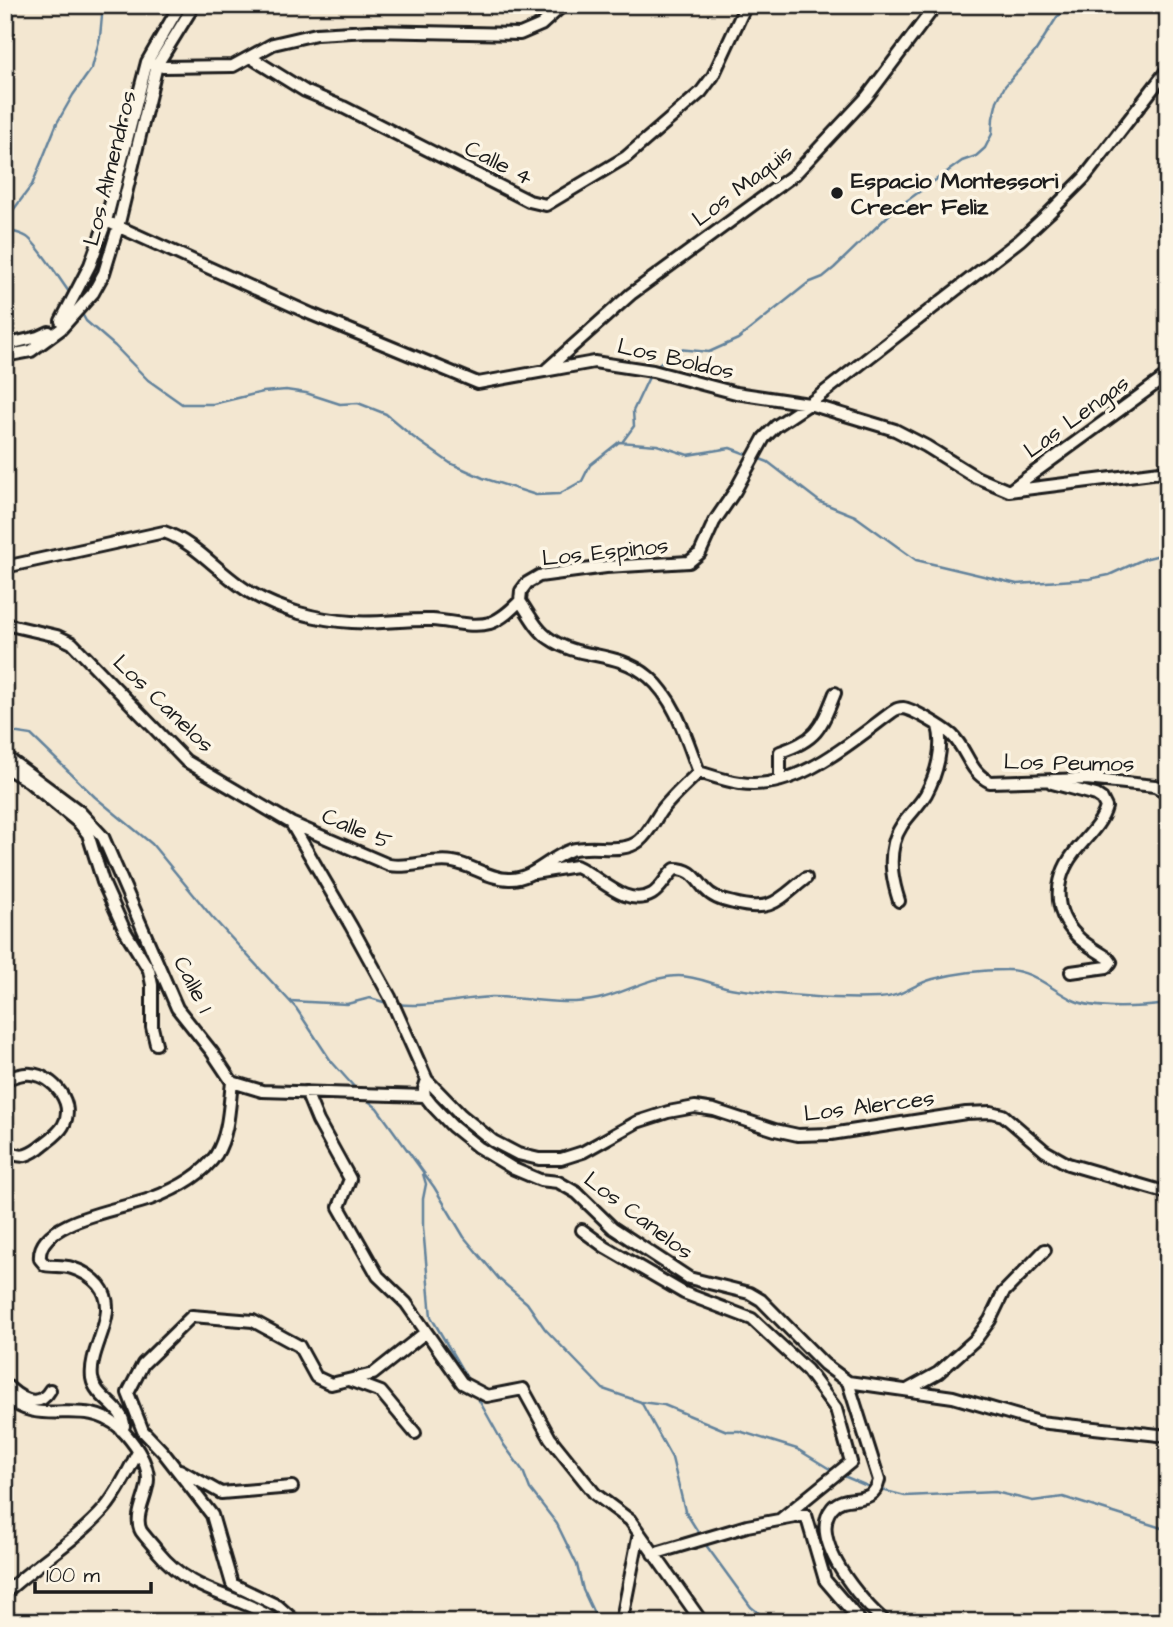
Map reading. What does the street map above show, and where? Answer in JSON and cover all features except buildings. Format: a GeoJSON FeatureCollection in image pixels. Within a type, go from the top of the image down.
{"type":"FeatureCollection","features":[{"type":"Feature","properties":{"kind":"street","name":"Los Almendros"},"geometry":{"type":"LineString","coordinates":[[5,345],[53,332],[64,319],[90,265],[106,221],[152,63],[180,5]]}},
{"type":"Feature","properties":{"kind":"street","name":"Los Almendros"},"geometry":{"type":"LineString","coordinates":[[5,356],[31,351],[93,293],[104,273],[118,227],[152,63],[194,5]]}},
{"type":"Feature","properties":{"kind":"street"},"geometry":{"type":"LineString","coordinates":[[152,63],[233,66],[273,44],[316,34],[369,30],[520,34],[541,25],[563,5]]}},
{"type":"Feature","properties":{"kind":"street","name":"Calle 4"},"geometry":{"type":"LineString","coordinates":[[250,57],[305,91],[529,201],[546,205],[626,157],[701,92],[713,76],[746,5]]}},
{"type":"Feature","properties":{"kind":"street","name":"Los Maquis"},"geometry":{"type":"LineString","coordinates":[[545,370],[631,294],[795,174],[866,98],[936,5]]}},
{"type":"Feature","properties":{"kind":"street","name":"Los Espinos"},"geometry":{"type":"LineString","coordinates":[[5,567],[164,532],[180,538],[252,594],[293,611],[353,622],[410,620],[474,624],[490,623],[507,614],[520,601],[521,591],[527,583],[539,576],[689,562],[700,553],[714,522],[735,491],[764,438],[776,426],[809,404],[1020,240],[1084,178],[1168,69]]}},
{"type":"Feature","properties":{"kind":"street","name":"Los Boldos"},"geometry":{"type":"LineString","coordinates":[[106,221],[311,314],[470,381],[491,382],[594,362],[653,371],[736,393],[809,404],[895,430],[976,477],[1009,491]]}},
{"type":"Feature","properties":{"kind":"street","name":"Las Lengas"},"geometry":{"type":"LineString","coordinates":[[1009,491],[1168,375]]}},
{"type":"Feature","properties":{"kind":"street"},"geometry":{"type":"LineString","coordinates":[[1009,491],[1168,471]]}},
{"type":"Feature","properties":{"kind":"street"},"geometry":{"type":"LineString","coordinates":[[520,601],[548,639],[567,648],[612,657],[632,665],[651,679],[676,714],[699,772]]}},
{"type":"Feature","properties":{"kind":"street","name":"Los Canelos"},"geometry":{"type":"LineString","coordinates":[[5,624],[57,636],[72,643],[187,761],[291,823]]}},
{"type":"Feature","properties":{"kind":"street"},"geometry":{"type":"LineString","coordinates":[[780,779],[779,752],[805,744],[825,720],[835,693]]}},
{"type":"Feature","properties":{"kind":"street","name":"Los Peumos"},"geometry":{"type":"LineString","coordinates":[[699,772],[741,783],[755,784],[780,779],[821,764],[896,709],[905,709],[952,735],[980,777],[990,782],[1086,779],[1129,781],[1155,786],[1168,793]]}},
{"type":"Feature","properties":{"kind":"street"},"geometry":{"type":"LineString","coordinates":[[899,901],[892,880],[894,841],[901,824],[926,794],[941,747],[938,726]]}},
{"type":"Feature","properties":{"kind":"street","name":"Calle 1"},"geometry":{"type":"LineString","coordinates":[[5,756],[68,802],[97,828],[112,854],[177,1008],[232,1082]]}},
{"type":"Feature","properties":{"kind":"street"},"geometry":{"type":"LineString","coordinates":[[5,768],[21,776],[79,822],[91,839],[103,882],[130,939],[149,970],[152,985],[152,1027],[156,1044]]}},
{"type":"Feature","properties":{"kind":"street","name":"Calle 5"},"geometry":{"type":"LineString","coordinates":[[291,823],[389,865],[401,867],[439,860],[456,862],[509,880],[532,873],[555,857],[574,849],[626,848],[638,842],[670,800],[699,772]]}},
{"type":"Feature","properties":{"kind":"street"},"geometry":{"type":"LineString","coordinates":[[1042,780],[1096,795],[1106,807],[1092,831],[1064,866],[1058,885],[1058,899],[1068,925],[1077,936],[1111,962],[1107,967],[1071,972]]}},
{"type":"Feature","properties":{"kind":"street"},"geometry":{"type":"LineString","coordinates":[[121,1430],[124,1419],[99,1394],[92,1377],[107,1313],[105,1295],[88,1276],[68,1267],[45,1265],[41,1262],[39,1254],[51,1237],[73,1222],[150,1199],[175,1188],[206,1167],[223,1140],[232,1082],[254,1090],[425,1096],[427,1080],[390,997],[291,823]]}},
{"type":"Feature","properties":{"kind":"street"},"geometry":{"type":"LineString","coordinates":[[532,873],[576,866],[625,897],[640,899],[653,893],[675,869],[683,869],[695,875],[712,896],[756,908],[771,905],[806,878]]}},
{"type":"Feature","properties":{"kind":"street"},"geometry":{"type":"LineString","coordinates":[[5,1080],[24,1074],[44,1078],[66,1101],[67,1111],[59,1132],[29,1155],[17,1156],[5,1149]]}},
{"type":"Feature","properties":{"kind":"street","name":"Los Alerces"},"geometry":{"type":"LineString","coordinates":[[427,1080],[461,1115],[493,1140],[518,1154],[538,1158],[561,1159],[583,1152],[637,1122],[695,1107],[798,1135],[831,1134],[991,1112],[1003,1115],[1045,1151],[1068,1164],[1168,1193]]}},
{"type":"Feature","properties":{"kind":"street"},"geometry":{"type":"LineString","coordinates":[[306,1092],[318,1121],[350,1179],[339,1207],[378,1276],[406,1303],[462,1383],[487,1396],[523,1389],[550,1438],[595,1494],[630,1520],[702,1622]]}},
{"type":"Feature","properties":{"kind":"street","name":"Los Canelos"},"geometry":{"type":"LineString","coordinates":[[425,1096],[452,1126],[478,1147],[514,1169],[540,1180],[558,1182],[577,1193],[613,1228],[689,1278],[749,1293],[761,1300],[824,1364],[848,1382]]}},
{"type":"Feature","properties":{"kind":"street"},"geometry":{"type":"LineString","coordinates":[[582,1230],[605,1247],[684,1293],[752,1319],[807,1370],[836,1409],[851,1462],[781,1519]]}},
{"type":"Feature","properties":{"kind":"street"},"geometry":{"type":"LineString","coordinates":[[909,1390],[938,1373],[976,1339],[990,1320],[1003,1293],[1045,1250]]}},
{"type":"Feature","properties":{"kind":"street"},"geometry":{"type":"LineString","coordinates":[[296,1622],[278,1606],[232,1584],[212,1515],[175,1467],[142,1431],[128,1393],[143,1364],[192,1316],[253,1321],[299,1346],[316,1377],[331,1384],[373,1374],[426,1332]]}},
{"type":"Feature","properties":{"kind":"street"},"geometry":{"type":"LineString","coordinates":[[349,1380],[381,1392],[415,1433]]}},
{"type":"Feature","properties":{"kind":"street"},"geometry":{"type":"LineString","coordinates":[[886,1622],[866,1605],[845,1576],[826,1532],[833,1507],[841,1502],[870,1495],[879,1480],[848,1382],[953,1397],[1039,1422],[1168,1436]]}},
{"type":"Feature","properties":{"kind":"street"},"geometry":{"type":"LineString","coordinates":[[5,1384],[15,1393],[33,1402],[41,1400],[50,1390]]}},
{"type":"Feature","properties":{"kind":"street"},"geometry":{"type":"LineString","coordinates":[[5,1396],[19,1408],[35,1413],[77,1411],[103,1416],[121,1430],[146,1467],[148,1478],[139,1525],[161,1556],[176,1572],[191,1582],[261,1612],[277,1622]]}},
{"type":"Feature","properties":{"kind":"street"},"geometry":{"type":"LineString","coordinates":[[5,1593],[70,1541],[104,1509],[138,1452]]}},
{"type":"Feature","properties":{"kind":"street"},"geometry":{"type":"LineString","coordinates":[[175,1467],[221,1493],[292,1487]]}},
{"type":"Feature","properties":{"kind":"street"},"geometry":{"type":"LineString","coordinates":[[653,1554],[747,1526],[806,1515],[825,1580],[861,1622]]}},
{"type":"Feature","properties":{"kind":"street"},"geometry":{"type":"LineString","coordinates":[[619,1622],[623,1614],[639,1534]]}},
{"type":"Feature","properties":{"kind":"waterway"},"geometry":{"type":"LineString","coordinates":[[5,221],[32,185],[57,123],[92,68],[100,37],[103,5]]}},
{"type":"Feature","properties":{"kind":"waterway"},"geometry":{"type":"LineString","coordinates":[[655,367],[678,349],[709,352],[738,339],[808,283],[823,277],[834,268],[894,210],[962,161],[976,156],[985,148],[992,134],[997,101],[1005,86],[1035,52],[1057,17],[1071,5]]}},
{"type":"Feature","properties":{"kind":"waterway"},"geometry":{"type":"LineString","coordinates":[[5,230],[22,234],[32,241],[72,296]]}},
{"type":"Feature","properties":{"kind":"waterway"},"geometry":{"type":"LineString","coordinates":[[80,310],[86,321],[148,380],[182,404],[213,404],[263,392],[286,390],[306,393],[340,404],[358,403],[386,414],[450,463],[483,478],[536,495],[559,494],[582,481],[590,465],[619,442],[657,445],[688,455],[730,448],[749,455]]}},
{"type":"Feature","properties":{"kind":"waterway"},"geometry":{"type":"LineString","coordinates":[[623,441],[634,426],[633,411],[650,375]]}},
{"type":"Feature","properties":{"kind":"waterway"},"geometry":{"type":"LineString","coordinates":[[755,457],[768,462],[820,502],[855,516],[916,560],[1017,584],[1109,575],[1144,559],[1168,553]]}},
{"type":"Feature","properties":{"kind":"waterway"},"geometry":{"type":"LineString","coordinates":[[1165,680],[1168,644]]}},
{"type":"Feature","properties":{"kind":"waterway"},"geometry":{"type":"LineString","coordinates":[[5,731],[31,735],[95,797],[152,844],[212,917],[296,1008],[331,1061],[356,1089]]}},
{"type":"Feature","properties":{"kind":"waterway"},"geometry":{"type":"LineString","coordinates":[[397,1004],[420,1005],[492,997],[558,1002],[585,1001],[658,979],[679,976],[729,988],[771,993],[825,998],[879,998],[942,977],[1006,970],[1033,976],[1073,1000],[1094,1006],[1168,1004]]}},
{"type":"Feature","properties":{"kind":"waterway"},"geometry":{"type":"LineString","coordinates":[[290,1001],[347,1004],[370,998],[387,1003]]}},
{"type":"Feature","properties":{"kind":"waterway"},"geometry":{"type":"LineString","coordinates":[[366,1099],[377,1108],[434,1187],[464,1237],[499,1279],[527,1303],[545,1329],[603,1389],[641,1402],[664,1405],[727,1431],[739,1431],[797,1449],[833,1471]]}},
{"type":"Feature","properties":{"kind":"waterway"},"geometry":{"type":"LineString","coordinates":[[423,1174],[426,1184],[423,1227],[431,1317],[468,1380]]}},
{"type":"Feature","properties":{"kind":"waterway"},"geometry":{"type":"LineString","coordinates":[[476,1395],[504,1445],[523,1471],[530,1489],[557,1524],[577,1565],[583,1590],[598,1622]]}},
{"type":"Feature","properties":{"kind":"waterway"},"geometry":{"type":"LineString","coordinates":[[641,1402],[672,1458],[685,1511],[700,1535]]}},
{"type":"Feature","properties":{"kind":"waterway"},"geometry":{"type":"LineString","coordinates":[[839,1474],[872,1488]]}},
{"type":"Feature","properties":{"kind":"waterway"},"geometry":{"type":"LineString","coordinates":[[878,1489],[905,1496],[995,1492],[1033,1501],[1063,1497],[1168,1530]]}},
{"type":"Feature","properties":{"kind":"waterway"},"geometry":{"type":"LineString","coordinates":[[703,1541],[751,1607],[770,1622]]}},
{"type":"Feature","properties":{"kind":"place","name":"Espacio Montessori Crecer Feliz"},"geometry":{"type":"Point","coordinates":[837,193]}}]}
